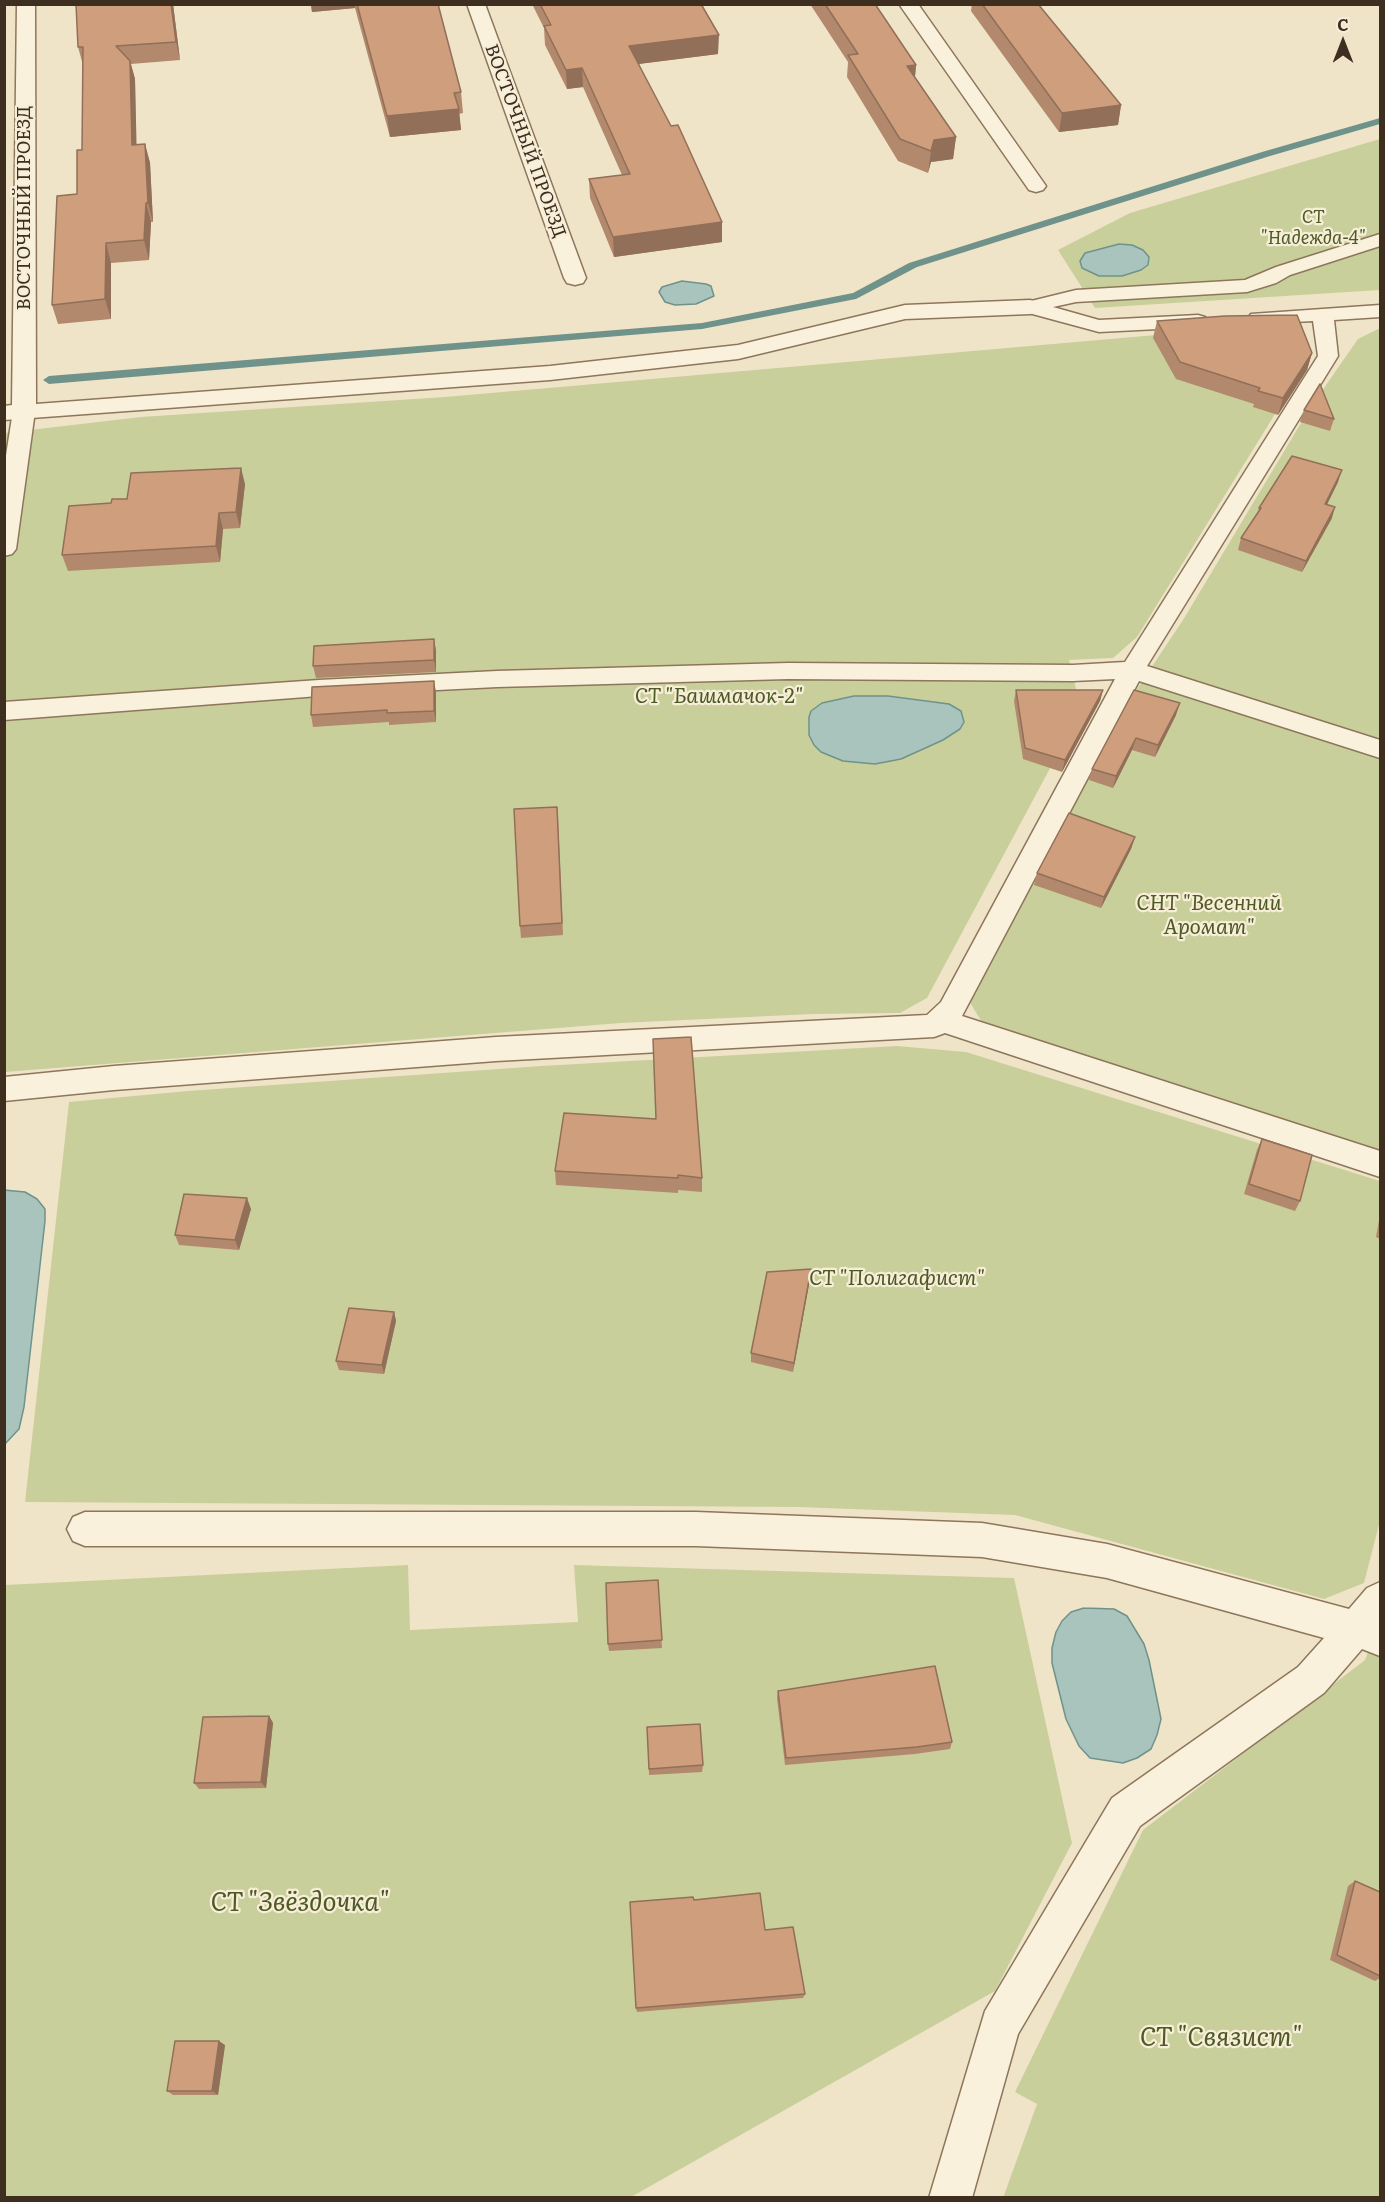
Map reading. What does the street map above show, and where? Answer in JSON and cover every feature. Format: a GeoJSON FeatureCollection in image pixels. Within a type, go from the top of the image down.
{"type":"FeatureCollection","features":[{"type":"Feature","properties":{"kind":"street","name":"ВОСТОЧНЫЙ ПРОЕЗД"},"geometry":{"type":"LineString","coordinates":[[14,412],[15,202],[26,4]]}},
{"type":"Feature","properties":{"kind":"street","name":"ВОСТОЧНЫЙ ПРОЕЗД"},"geometry":{"type":"LineString","coordinates":[[476,4],[574,278]]}},
{"type":"Feature","properties":{"kind":"street"},"geometry":{"type":"LineString","coordinates":[[908,4],[1036,186]]}},
{"type":"Feature","properties":{"kind":"street"},"geometry":{"type":"LineString","coordinates":[[14,412],[562,371],[738,352],[905,312],[1030,307]]}},
{"type":"Feature","properties":{"kind":"lane"},"geometry":{"type":"LineString","coordinates":[[1030,307],[1077,296],[1227,289],[1247,286],[1269,279],[1283,271],[1380,240]]}},
{"type":"Feature","properties":{"kind":"lane"},"geometry":{"type":"LineString","coordinates":[[1269,279],[1278,291],[1288,295],[1380,293]]}},
{"type":"Feature","properties":{"kind":"lane"},"geometry":{"type":"LineString","coordinates":[[1030,307],[1099,326],[1217,320]]}},
{"type":"Feature","properties":{"kind":"lane"},"geometry":{"type":"LineString","coordinates":[[1241,319],[1380,310]]}},
{"type":"Feature","properties":{"kind":"lane"},"geometry":{"type":"LineString","coordinates":[[4,1089],[114,1078],[496,1049],[933,1026],[951,1010],[1132,670],[1328,356],[1323,315]]}},
{"type":"Feature","properties":{"kind":"lane"},"geometry":{"type":"LineString","coordinates":[[4,549],[14,412]]}},
{"type":"Feature","properties":{"kind":"lane"},"geometry":{"type":"LineString","coordinates":[[4,711],[319,688],[497,679],[788,671],[1073,673],[1132,670],[1380,749]]}},
{"type":"Feature","properties":{"kind":"lane"},"geometry":{"type":"LineString","coordinates":[[941,1020],[1380,1164]]}},
{"type":"Feature","properties":{"kind":"lane"},"geometry":{"type":"LineString","coordinates":[[85,1529],[696,1529],[982,1540],[1107,1561],[1373,1622]]}},
{"type":"Feature","properties":{"kind":"lane"},"geometry":{"type":"LineString","coordinates":[[950,2198],[1000,2026],[1126,1812],[1311,1680],[1373,1622]]}},
{"type":"Feature","properties":{"kind":"green space","name":"СТ \"Надежда-4\""},"geometry":{"type":"Polygon","coordinates":[[[1380,139],[1380,290],[1095,308],[1058,250],[1130,213],[1380,139]]]}},
{"type":"Feature","properties":{"kind":"green space","name":"СНТ \"Весенний Аромат\""},"geometry":{"type":"Polygon","coordinates":[[[1380,328],[1380,1154],[983,1024],[969,1001],[1133,695],[1183,620],[1310,408],[1358,339],[1380,328]]]}},
{"type":"Feature","properties":{"kind":"green space","name":"СТ \"Башмачок-2\""},"geometry":{"type":"Polygon","coordinates":[[[1179,333],[1285,398],[1137,637],[1113,658],[1069,660],[1079,701],[1070,731],[927,998],[900,1013],[813,1014],[621,1023],[5,1072],[4,433],[141,417],[445,397],[1179,333]]]}},
{"type":"Feature","properties":{"kind":"green space","name":"СТ \"Полигафист\""},"geometry":{"type":"Polygon","coordinates":[[[897,1046],[966,1052],[1380,1181],[1380,1521],[1364,1583],[1324,1599],[1015,1515],[797,1507],[25,1502],[69,1102],[188,1091],[541,1066],[897,1046]]]}},
{"type":"Feature","properties":{"kind":"green space","name":"СТ \"Звёздочка\""},"geometry":{"type":"Polygon","coordinates":[[[408,1565],[410,1630],[578,1622],[574,1565],[1014,1578],[1072,1843],[995,1991],[631,2197],[5,2198],[5,1585],[408,1565]]]}},
{"type":"Feature","properties":{"kind":"green space","name":"СТ \"Связист\""},"geometry":{"type":"Polygon","coordinates":[[[1380,1621],[1380,2197],[1003,2198],[1037,2104],[1015,2092],[1143,1830],[1365,1660],[1380,1621]]]}},
{"type":"Feature","properties":{"kind":"water"},"geometry":{"type":"Polygon","coordinates":[[[1119,244],[1132,245],[1143,250],[1149,257],[1148,265],[1141,270],[1122,276],[1099,276],[1082,268],[1080,261],[1085,253],[1119,244]]]}},
{"type":"Feature","properties":{"kind":"water"},"geometry":{"type":"Polygon","coordinates":[[[682,281],[711,286],[714,296],[696,304],[675,305],[665,302],[659,292],[662,287],[682,281]]]}},
{"type":"Feature","properties":{"kind":"water"},"geometry":{"type":"Polygon","coordinates":[[[854,696],[888,696],[949,704],[961,711],[964,722],[960,729],[943,740],[901,759],[875,764],[843,761],[821,752],[814,745],[809,735],[809,717],[811,711],[822,703],[854,696]]]}},
{"type":"Feature","properties":{"kind":"water"},"geometry":{"type":"Polygon","coordinates":[[[4,1190],[25,1192],[37,1199],[45,1209],[24,1407],[19,1429],[5,1444],[4,1190]]]}},
{"type":"Feature","properties":{"kind":"water"},"geometry":{"type":"Polygon","coordinates":[[[1084,1608],[1114,1609],[1127,1616],[1144,1644],[1149,1660],[1161,1719],[1157,1735],[1151,1749],[1123,1763],[1090,1758],[1079,1746],[1066,1719],[1052,1663],[1052,1648],[1056,1632],[1062,1621],[1071,1612],[1084,1608]]]}},
{"type":"Feature","properties":{"kind":"building"},"geometry":{"type":"Polygon","coordinates":[[[76,4],[171,4],[176,42],[116,46],[130,61],[132,145],[145,144],[148,203],[146,203],[144,240],[106,243],[105,299],[52,305],[57,196],[77,194],[77,150],[82,150],[83,47],[78,47],[76,4]]]}},
{"type":"Feature","properties":{"kind":"building"},"geometry":{"type":"Polygon","coordinates":[[[357,4],[438,4],[461,92],[454,93],[459,109],[387,116],[357,4]]]}},
{"type":"Feature","properties":{"kind":"building"},"geometry":{"type":"Polygon","coordinates":[[[540,4],[701,4],[719,35],[629,46],[671,126],[678,125],[722,222],[613,237],[589,179],[630,174],[582,68],[566,70],[544,26],[551,25],[540,4]]]}},
{"type":"Feature","properties":{"kind":"building"},"geometry":{"type":"Polygon","coordinates":[[[825,4],[875,4],[916,65],[907,66],[956,137],[934,140],[931,151],[900,139],[848,55],[858,54],[825,4]]]}},
{"type":"Feature","properties":{"kind":"building"},"geometry":{"type":"Polygon","coordinates":[[[982,4],[1038,4],[1121,105],[1062,113],[982,4]]]}},
{"type":"Feature","properties":{"kind":"building"},"geometry":{"type":"Polygon","coordinates":[[[1297,315],[1312,353],[1283,398],[1258,391],[1260,388],[1180,362],[1157,321],[1225,316],[1297,315]]]}},
{"type":"Feature","properties":{"kind":"building"},"geometry":{"type":"Polygon","coordinates":[[[1320,384],[1334,419],[1304,410],[1320,384]]]}},
{"type":"Feature","properties":{"kind":"building"},"geometry":{"type":"Polygon","coordinates":[[[1292,456],[1342,470],[1325,504],[1335,507],[1306,561],[1241,538],[1292,456]]]}},
{"type":"Feature","properties":{"kind":"building"},"geometry":{"type":"Polygon","coordinates":[[[241,468],[236,512],[219,513],[216,546],[62,555],[69,506],[111,503],[112,499],[127,499],[131,473],[241,468]]]}},
{"type":"Feature","properties":{"kind":"building"},"geometry":{"type":"Polygon","coordinates":[[[434,639],[434,660],[313,666],[314,646],[434,639]]]}},
{"type":"Feature","properties":{"kind":"building"},"geometry":{"type":"Polygon","coordinates":[[[434,681],[434,711],[387,713],[387,710],[311,715],[312,687],[434,681]]]}},
{"type":"Feature","properties":{"kind":"building"},"geometry":{"type":"Polygon","coordinates":[[[1016,690],[1103,690],[1065,760],[1025,748],[1016,690]]]}},
{"type":"Feature","properties":{"kind":"building"},"geometry":{"type":"Polygon","coordinates":[[[1134,690],[1180,703],[1158,745],[1136,738],[1116,776],[1092,769],[1134,690]]]}},
{"type":"Feature","properties":{"kind":"building"},"geometry":{"type":"Polygon","coordinates":[[[557,807],[562,923],[520,926],[514,809],[557,807]]]}},
{"type":"Feature","properties":{"kind":"building"},"geometry":{"type":"Polygon","coordinates":[[[1069,813],[1135,837],[1104,897],[1037,873],[1069,813]]]}},
{"type":"Feature","properties":{"kind":"building"},"geometry":{"type":"Polygon","coordinates":[[[691,1037],[702,1178],[678,1175],[678,1178],[555,1171],[564,1113],[656,1119],[653,1039],[691,1037]]]}},
{"type":"Feature","properties":{"kind":"building"},"geometry":{"type":"Polygon","coordinates":[[[1262,1139],[1312,1155],[1300,1201],[1249,1184],[1262,1139]]]}},
{"type":"Feature","properties":{"kind":"building"},"geometry":{"type":"Polygon","coordinates":[[[184,1194],[247,1198],[235,1240],[175,1235],[184,1194]]]}},
{"type":"Feature","properties":{"kind":"building"},"geometry":{"type":"Polygon","coordinates":[[[811,1269],[794,1363],[751,1353],[767,1272],[811,1269]]]}},
{"type":"Feature","properties":{"kind":"building"},"geometry":{"type":"Polygon","coordinates":[[[349,1308],[394,1312],[382,1365],[336,1361],[349,1308]]]}},
{"type":"Feature","properties":{"kind":"building"},"geometry":{"type":"Polygon","coordinates":[[[658,1580],[662,1640],[608,1644],[606,1583],[658,1580]]]}},
{"type":"Feature","properties":{"kind":"building"},"geometry":{"type":"Polygon","coordinates":[[[935,1666],[952,1742],[786,1758],[778,1691],[935,1666]]]}},
{"type":"Feature","properties":{"kind":"building"},"geometry":{"type":"Polygon","coordinates":[[[269,1716],[261,1782],[194,1783],[203,1717],[269,1716]]]}},
{"type":"Feature","properties":{"kind":"building"},"geometry":{"type":"Polygon","coordinates":[[[700,1724],[703,1765],[649,1769],[647,1727],[700,1724]]]}},
{"type":"Feature","properties":{"kind":"building"},"geometry":{"type":"Polygon","coordinates":[[[1355,1881],[1380,1892],[1380,1976],[1337,1955],[1355,1881]]]}},
{"type":"Feature","properties":{"kind":"building"},"geometry":{"type":"Polygon","coordinates":[[[760,1893],[765,1930],[793,1927],[805,1994],[636,2008],[630,1902],[693,1897],[694,1900],[760,1893]]]}},
{"type":"Feature","properties":{"kind":"building"},"geometry":{"type":"Polygon","coordinates":[[[175,2041],[219,2041],[212,2091],[167,2091],[175,2041]]]}},
{"type":"Feature","properties":{"kind":"waterway"},"geometry":{"type":"LineString","coordinates":[[49,380],[702,326],[856,296],[913,265],[1266,154],[1380,121]]}}]}
